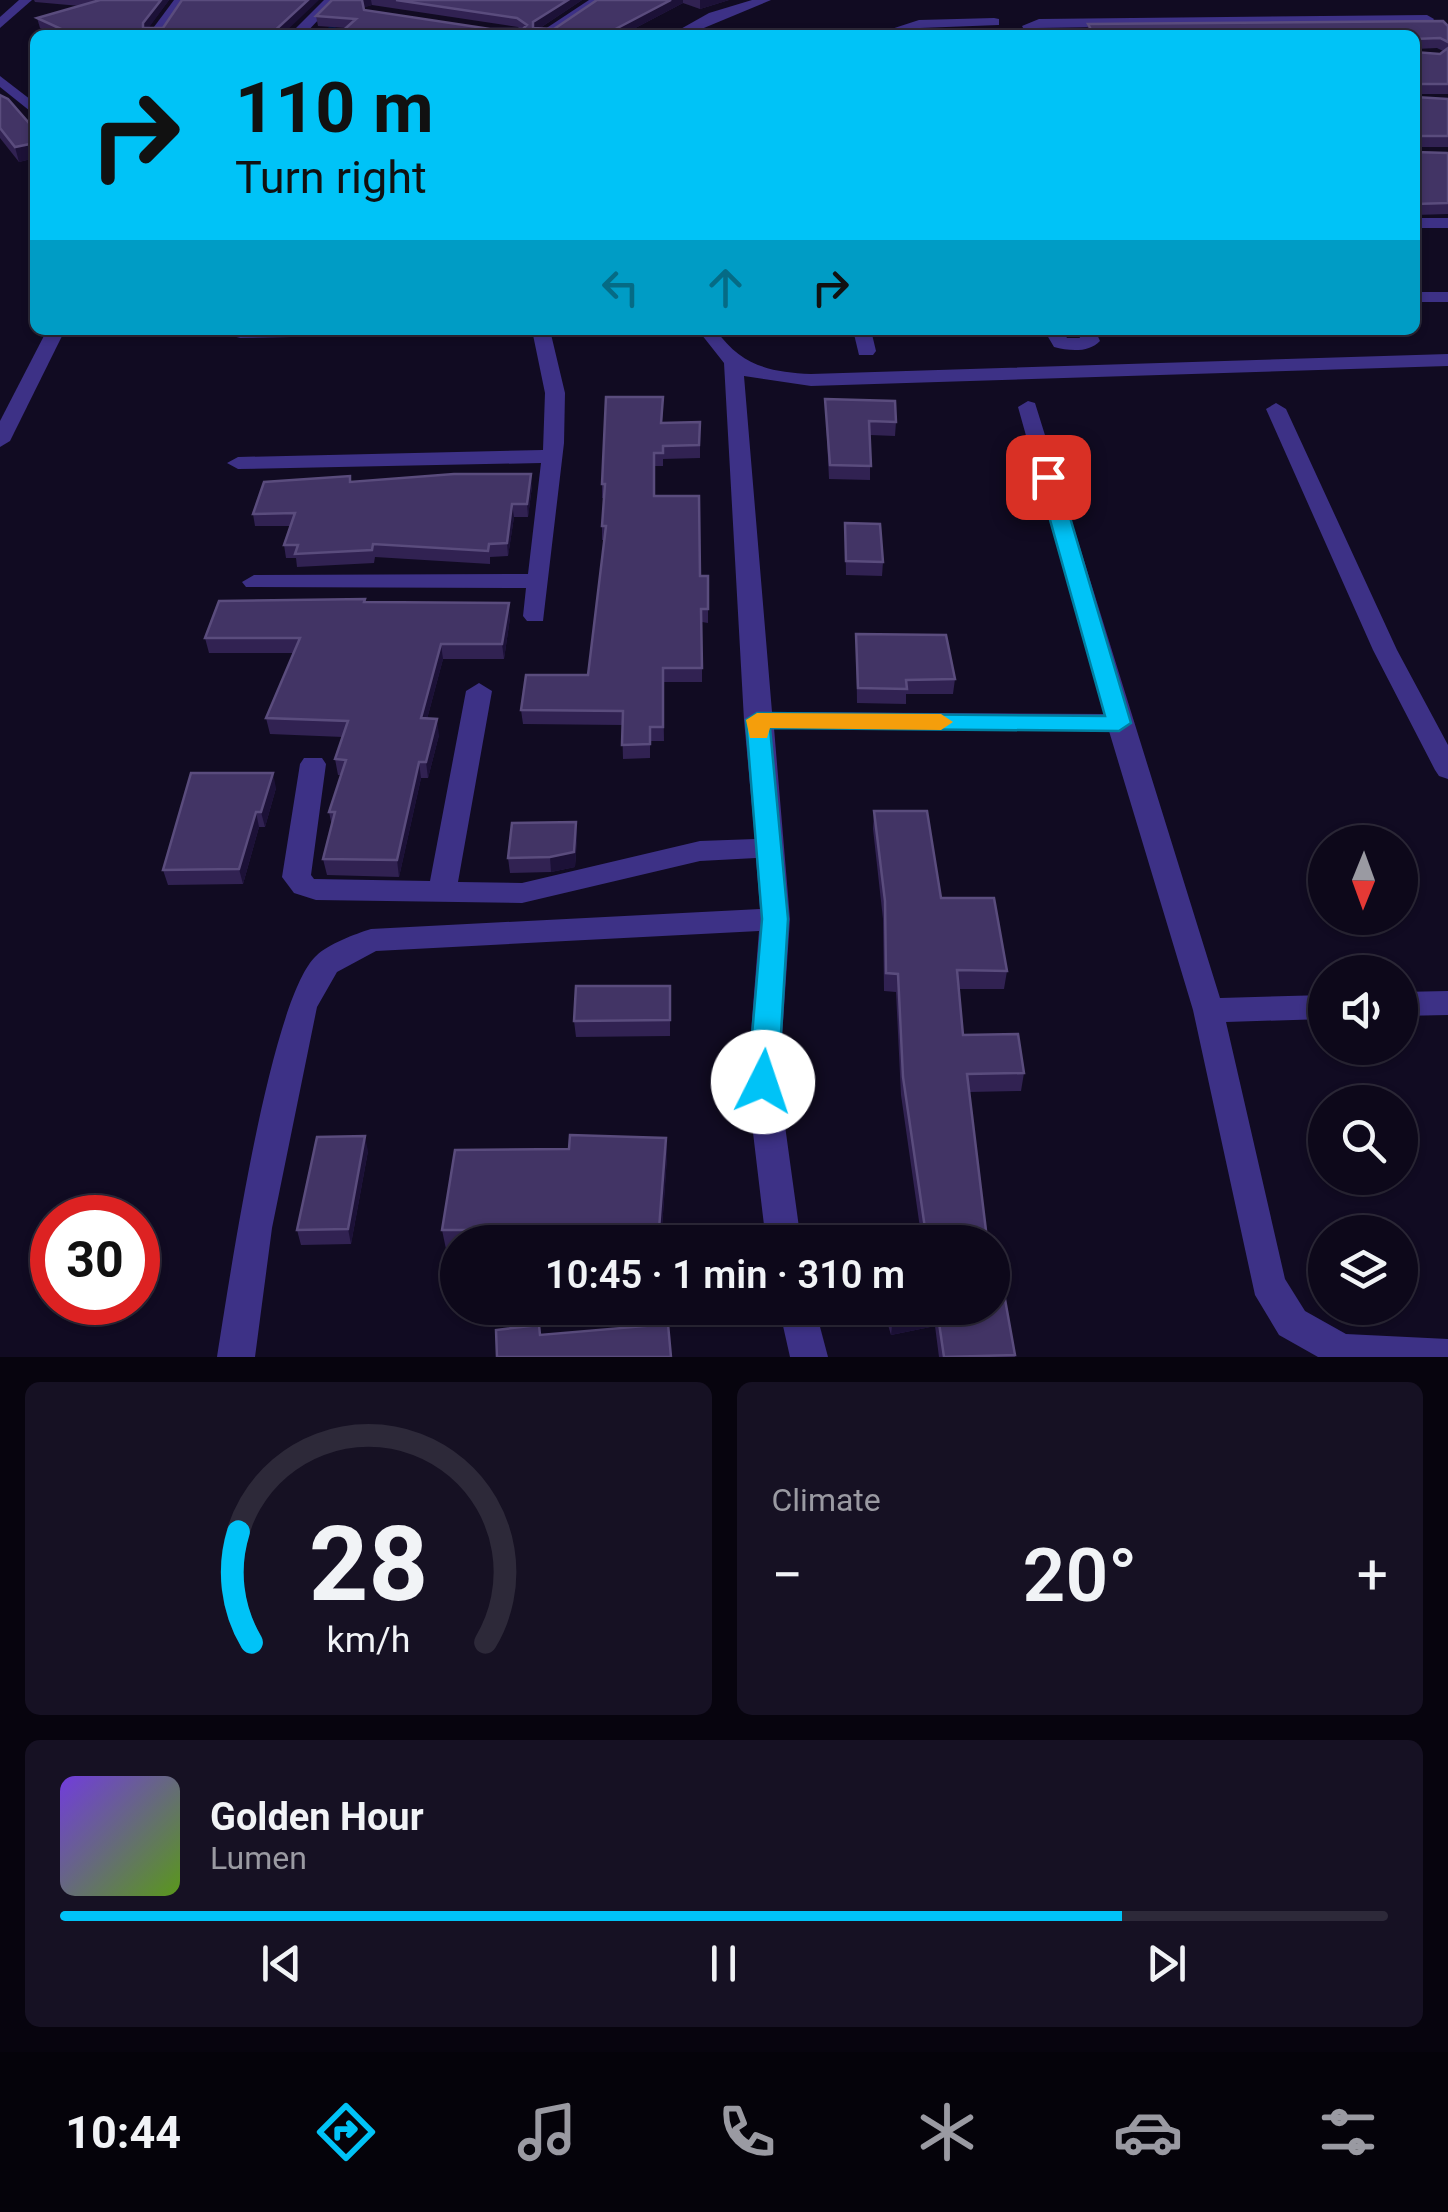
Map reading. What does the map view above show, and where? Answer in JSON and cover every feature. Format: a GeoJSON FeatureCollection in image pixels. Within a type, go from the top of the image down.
{"type":"FeatureCollection","features":[{"type":"Feature","properties":{"kind":"street"},"geometry":{"type":"LineString","coordinates":[[0,24],[26,0]]}},
{"type":"Feature","properties":{"kind":"street"},"geometry":{"type":"LineString","coordinates":[[159,30],[180,0]]}},
{"type":"Feature","properties":{"kind":"street"},"geometry":{"type":"LineString","coordinates":[[301,30],[330,0]]}},
{"type":"Feature","properties":{"kind":"street"},"geometry":{"type":"LineString","coordinates":[[551,30],[598,0]]}},
{"type":"Feature","properties":{"kind":"street"},"geometry":{"type":"LineString","coordinates":[[686,30],[714,16],[766,0]]}},
{"type":"Feature","properties":{"kind":"street"},"geometry":{"type":"LineString","coordinates":[[1064,30],[1427,19]]}},
{"type":"Feature","properties":{"kind":"street"},"geometry":{"type":"LineString","coordinates":[[898,30],[919,24],[995,24],[1026,30]]}},
{"type":"Feature","properties":{"kind":"street"},"geometry":{"type":"LineString","coordinates":[[0,80],[30,107]]}},
{"type":"Feature","properties":{"kind":"street"},"geometry":{"type":"LineString","coordinates":[[1420,223],[1448,223]]}},
{"type":"Feature","properties":{"kind":"street"},"geometry":{"type":"LineString","coordinates":[[1420,297],[1448,297]]}},
{"type":"Feature","properties":{"kind":"street"},"geometry":{"type":"LineString","coordinates":[[0,441],[53,335]]}},
{"type":"Feature","properties":{"kind":"street"},"geometry":{"type":"LineString","coordinates":[[535,616],[555,394],[542,335]]}},
{"type":"Feature","properties":{"kind":"street"},"geometry":{"type":"LineString","coordinates":[[711,335],[733,364],[754,374],[811,380],[1448,360]]}},
{"type":"Feature","properties":{"kind":"street"},"geometry":{"type":"LineString","coordinates":[[863,335],[866,351]]}},
{"type":"Feature","properties":{"kind":"street"},"geometry":{"type":"LineString","coordinates":[[1057,337],[1088,336]]}},
{"type":"Feature","properties":{"kind":"street"},"geometry":{"type":"LineString","coordinates":[[733,364],[775,919],[763,1082],[782,1225]]}},
{"type":"Feature","properties":{"kind":"street"},"geometry":{"type":"LineString","coordinates":[[1028,407],[1119,723],[1208,1010],[1268,1284],[1292,1323],[1342,1351],[1448,1356]]}},
{"type":"Feature","properties":{"kind":"street"},"geometry":{"type":"LineString","coordinates":[[1276,408],[1386,650],[1448,770]]}},
{"type":"Feature","properties":{"kind":"street"},"geometry":{"type":"LineString","coordinates":[[238,462],[552,456]]}},
{"type":"Feature","properties":{"kind":"street"},"geometry":{"type":"LineString","coordinates":[[254,582],[538,581]]}},
{"type":"Feature","properties":{"kind":"street"},"geometry":{"type":"LineString","coordinates":[[442,894],[479,691]]}},
{"type":"Feature","properties":{"kind":"street"},"geometry":{"type":"LineString","coordinates":[[757,720],[1119,723]]}},
{"type":"Feature","properties":{"kind":"street"},"geometry":{"type":"LineString","coordinates":[[313,764],[296,877],[304,886],[316,890],[522,893],[700,851],[769,848]]}},
{"type":"Feature","properties":{"kind":"street"},"geometry":{"type":"LineString","coordinates":[[236,1357],[255,1228],[302,1008],[326,964],[371,940],[775,919]]}},
{"type":"Feature","properties":{"kind":"street"},"geometry":{"type":"LineString","coordinates":[[1418,1004],[1448,1003]]}},
{"type":"Feature","properties":{"kind":"street"},"geometry":{"type":"LineString","coordinates":[[1208,1010],[1308,1007]]}},
{"type":"Feature","properties":{"kind":"street"},"geometry":{"type":"LineString","coordinates":[[801,1325],[809,1357]]}},
{"type":"Feature","properties":{"kind":"building"},"geometry":{"type":"Polygon","coordinates":[[[100,0],[161,0],[143,28],[163,28],[182,0],[308,0],[275,30],[63,30],[37,18],[100,0]]]}},
{"type":"Feature","properties":{"kind":"building"},"geometry":{"type":"Polygon","coordinates":[[[332,0],[362,0],[364,10],[490,29],[523,29],[527,25],[517,18],[396,0],[568,0],[533,22],[533,28],[554,29],[597,0],[671,0],[614,30],[344,30],[356,19],[316,16],[332,0]]]}},
{"type":"Feature","properties":{"kind":"building"},"geometry":{"type":"Polygon","coordinates":[[[1443,21],[1448,26],[1448,42],[1440,38],[1420,39],[1420,30],[1091,30],[1088,24],[1443,21]]]}},
{"type":"Feature","properties":{"kind":"building"},"geometry":{"type":"Polygon","coordinates":[[[1448,48],[1448,84],[1420,84],[1420,52],[1440,54],[1448,48]]]}},
{"type":"Feature","properties":{"kind":"building"},"geometry":{"type":"Polygon","coordinates":[[[0,95],[30,124],[30,144],[15,147],[0,128],[0,95]]]}},
{"type":"Feature","properties":{"kind":"building"},"geometry":{"type":"Polygon","coordinates":[[[1420,97],[1448,99],[1448,136],[1420,136],[1420,97]]]}},
{"type":"Feature","properties":{"kind":"building"},"geometry":{"type":"Polygon","coordinates":[[[1420,152],[1448,153],[1448,203],[1420,204],[1420,152]]]}},
{"type":"Feature","properties":{"kind":"building"},"geometry":{"type":"Polygon","coordinates":[[[606,397],[663,397],[661,423],[700,422],[699,445],[663,446],[663,453],[654,453],[654,496],[699,496],[700,576],[708,576],[708,609],[701,609],[702,668],[663,668],[663,727],[650,727],[650,744],[622,745],[623,711],[521,710],[526,675],[588,675],[606,526],[602,526],[602,484],[606,397]]]}},
{"type":"Feature","properties":{"kind":"building"},"geometry":{"type":"Polygon","coordinates":[[[825,399],[895,401],[896,422],[869,421],[871,466],[830,465],[825,399]]]}},
{"type":"Feature","properties":{"kind":"building"},"geometry":{"type":"Polygon","coordinates":[[[454,474],[531,474],[527,504],[512,504],[507,543],[489,544],[488,551],[373,544],[372,550],[295,554],[298,545],[284,545],[295,513],[253,514],[264,482],[350,476],[350,482],[454,474]]]}},
{"type":"Feature","properties":{"kind":"building"},"geometry":{"type":"Polygon","coordinates":[[[845,523],[880,524],[883,562],[846,561],[845,523]]]}},
{"type":"Feature","properties":{"kind":"building"},"geometry":{"type":"Polygon","coordinates":[[[365,599],[364,602],[509,603],[502,644],[441,644],[421,718],[437,719],[426,762],[419,762],[397,860],[323,859],[335,812],[329,812],[346,760],[335,759],[348,721],[266,718],[300,638],[205,638],[219,601],[365,599]]]}},
{"type":"Feature","properties":{"kind":"building"},"geometry":{"type":"Polygon","coordinates":[[[856,634],[946,635],[955,679],[906,680],[907,689],[858,688],[856,634]]]}},
{"type":"Feature","properties":{"kind":"building"},"geometry":{"type":"Polygon","coordinates":[[[191,773],[273,773],[261,812],[256,812],[239,869],[163,870],[191,773]]]}},
{"type":"Feature","properties":{"kind":"building"},"geometry":{"type":"Polygon","coordinates":[[[874,811],[927,811],[941,898],[994,898],[1007,971],[957,970],[963,1035],[1018,1034],[1024,1073],[967,1074],[985,1225],[925,1225],[903,1077],[898,974],[886,973],[885,901],[874,811]]]}},
{"type":"Feature","properties":{"kind":"building"},"geometry":{"type":"Polygon","coordinates":[[[576,822],[574,852],[508,858],[512,823],[576,822]]]}},
{"type":"Feature","properties":{"kind":"building"},"geometry":{"type":"Polygon","coordinates":[[[576,986],[670,986],[670,1020],[574,1021],[576,986]]]}},
{"type":"Feature","properties":{"kind":"building"},"geometry":{"type":"Polygon","coordinates":[[[570,1135],[666,1138],[659,1225],[443,1225],[455,1150],[569,1149],[570,1135]]]}},
{"type":"Feature","properties":{"kind":"building"},"geometry":{"type":"Polygon","coordinates":[[[365,1136],[348,1229],[297,1230],[317,1137],[365,1136]]]}},
{"type":"Feature","properties":{"kind":"building"},"geometry":{"type":"Polygon","coordinates":[[[539,1325],[540,1335],[668,1325],[671,1357],[497,1357],[496,1330],[539,1325]]]}},
{"type":"Feature","properties":{"kind":"building"},"geometry":{"type":"Polygon","coordinates":[[[939,1325],[1010,1325],[1015,1355],[944,1357],[939,1325]]]}},
{"type":"Feature","properties":{"kind":"waterway"},"geometry":{"type":"LineString","coordinates":[[329,30],[340,20]]}},
{"type":"Feature","properties":{"kind":"slow traffic"},"geometry":{"type":"LineString","coordinates":[[758,733],[757,720],[941,722]]}},
{"type":"Feature","properties":{"kind":"route"},"geometry":{"type":"LineString","coordinates":[[763,1082],[775,919],[757,720],[1119,723],[1048,477]]}}]}
